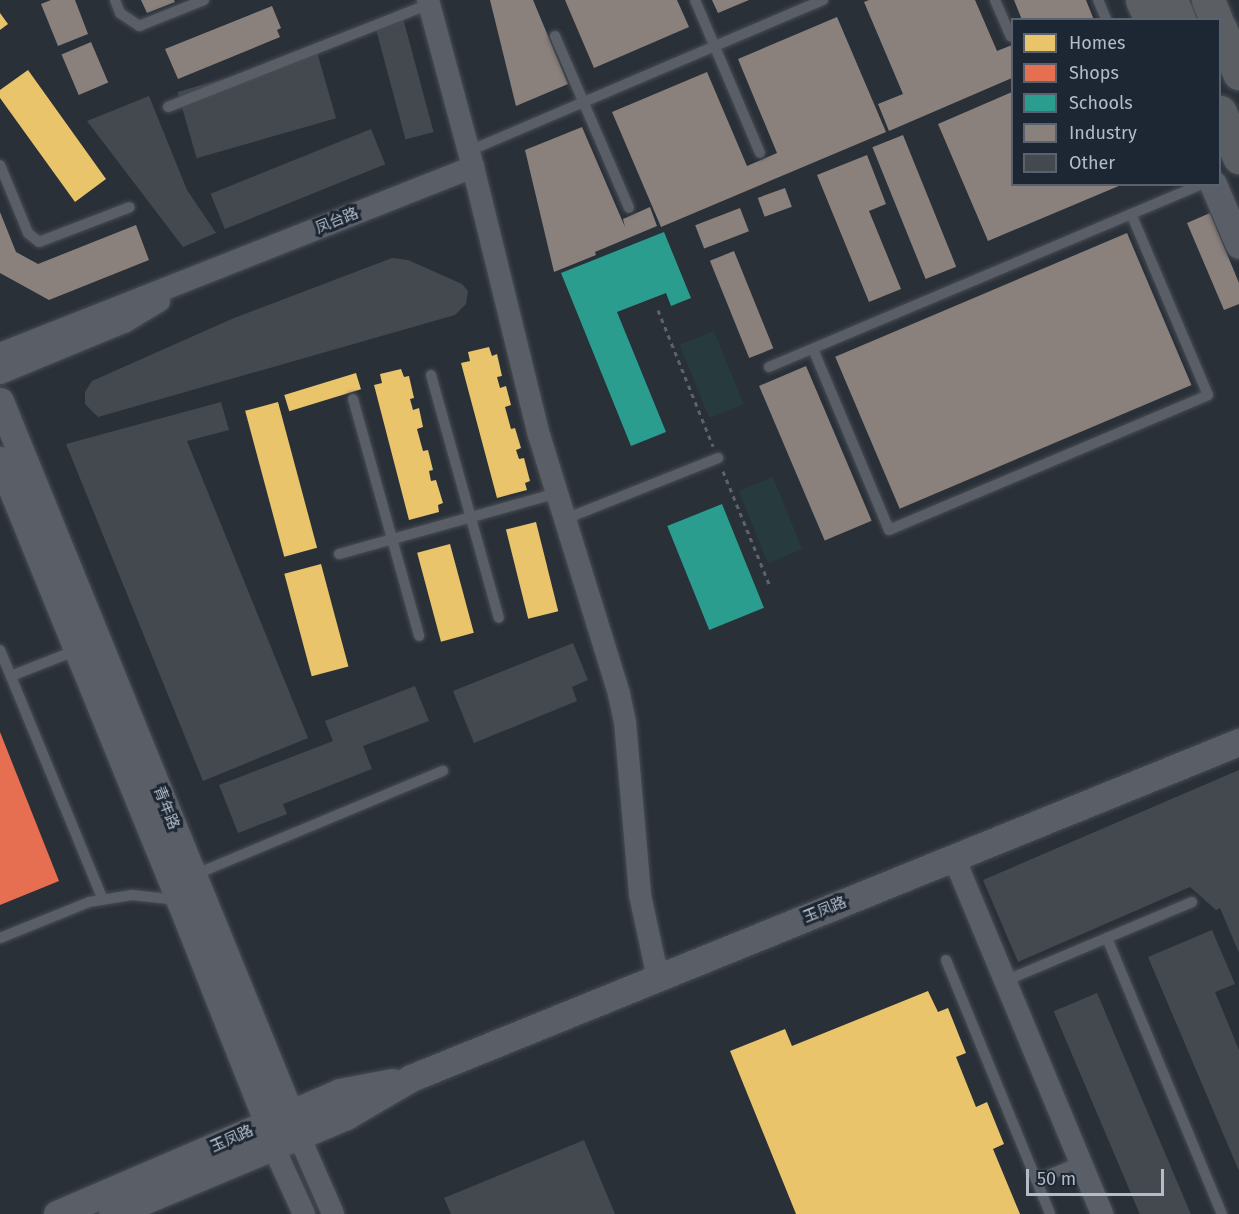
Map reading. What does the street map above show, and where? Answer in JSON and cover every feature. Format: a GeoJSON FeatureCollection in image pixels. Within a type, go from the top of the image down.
{"type":"FeatureCollection","features":[{"type":"Feature","properties":{"kind":"highway"},"geometry":{"type":"LineString","coordinates":[[1142,0],[1150,18]]}},
{"type":"Feature","properties":{"kind":"highway"},"geometry":{"type":"LineString","coordinates":[[1171,0],[1178,18]]}},
{"type":"Feature","properties":{"kind":"highway"},"geometry":{"type":"LineString","coordinates":[[1208,0],[1215,18]]}},
{"type":"Feature","properties":{"kind":"highway"},"geometry":{"type":"LineString","coordinates":[[1221,29],[1239,73]]}},
{"type":"Feature","properties":{"kind":"highway"},"geometry":{"type":"LineString","coordinates":[[1221,114],[1239,157]]}},
{"type":"Feature","properties":{"kind":"street"},"geometry":{"type":"LineString","coordinates":[[1129,0],[1137,18]]}},
{"type":"Feature","properties":{"kind":"street"},"geometry":{"type":"LineString","coordinates":[[428,2],[471,159],[519,358],[557,493],[619,694],[625,722],[640,895],[658,978]]}},
{"type":"Feature","properties":{"kind":"street","name":"凤台路"},"geometry":{"type":"LineString","coordinates":[[0,354],[117,306],[201,276],[471,159]]}},
{"type":"Feature","properties":{"kind":"street"},"geometry":{"type":"LineString","coordinates":[[1213,186],[1239,245]]}},
{"type":"Feature","properties":{"kind":"street","name":"凤台路"},"geometry":{"type":"LineString","coordinates":[[0,373],[124,322],[201,276]]}},
{"type":"Feature","properties":{"kind":"street","name":"青年路"},"geometry":{"type":"LineString","coordinates":[[0,401],[194,875],[283,1130],[304,1214]]}},
{"type":"Feature","properties":{"kind":"street","name":"青年路"},"geometry":{"type":"LineString","coordinates":[[0,460],[180,901],[283,1130],[333,1214]]}},
{"type":"Feature","properties":{"kind":"street","name":"玉凤路"},"geometry":{"type":"LineString","coordinates":[[112,1214],[283,1130],[340,1092],[411,1078],[1239,742]]}},
{"type":"Feature","properties":{"kind":"street"},"geometry":{"type":"LineString","coordinates":[[954,858],[1102,1214]]}},
{"type":"Feature","properties":{"kind":"street","name":"玉凤路"},"geometry":{"type":"LineString","coordinates":[[57,1214],[283,1130]]}},
{"type":"Feature","properties":{"kind":"lane"},"geometry":{"type":"LineString","coordinates":[[115,0],[120,13],[140,26],[204,0]]}},
{"type":"Feature","properties":{"kind":"lane"},"geometry":{"type":"LineString","coordinates":[[695,0],[759,153]]}},
{"type":"Feature","properties":{"kind":"lane"},"geometry":{"type":"LineString","coordinates":[[471,159],[583,102],[823,0]]}},
{"type":"Feature","properties":{"kind":"lane"},"geometry":{"type":"LineString","coordinates":[[995,0],[1011,37]]}},
{"type":"Feature","properties":{"kind":"lane"},"geometry":{"type":"LineString","coordinates":[[1098,0],[1106,18]]}},
{"type":"Feature","properties":{"kind":"lane"},"geometry":{"type":"LineString","coordinates":[[168,107],[428,2]]}},
{"type":"Feature","properties":{"kind":"lane"},"geometry":{"type":"LineString","coordinates":[[555,36],[629,208]]}},
{"type":"Feature","properties":{"kind":"lane"},"geometry":{"type":"LineString","coordinates":[[0,165],[28,233],[39,242],[130,207]]}},
{"type":"Feature","properties":{"kind":"lane"},"geometry":{"type":"LineString","coordinates":[[769,367],[1197,186]]}},
{"type":"Feature","properties":{"kind":"lane"},"geometry":{"type":"LineString","coordinates":[[813,349],[890,530],[1208,395],[1131,214]]}},
{"type":"Feature","properties":{"kind":"lane"},"geometry":{"type":"LineString","coordinates":[[431,375],[499,618]]}},
{"type":"Feature","properties":{"kind":"lane"},"geometry":{"type":"LineString","coordinates":[[353,399],[419,636]]}},
{"type":"Feature","properties":{"kind":"lane"},"geometry":{"type":"LineString","coordinates":[[565,519],[718,458]]}},
{"type":"Feature","properties":{"kind":"lane"},"geometry":{"type":"LineString","coordinates":[[339,554],[557,493]]}},
{"type":"Feature","properties":{"kind":"lane"},"geometry":{"type":"LineString","coordinates":[[0,650],[103,900]]}},
{"type":"Feature","properties":{"kind":"lane"},"geometry":{"type":"LineString","coordinates":[[11,676],[77,650]]}},
{"type":"Feature","properties":{"kind":"lane"},"geometry":{"type":"LineString","coordinates":[[194,875],[443,771]]}},
{"type":"Feature","properties":{"kind":"lane"},"geometry":{"type":"LineString","coordinates":[[0,938],[89,902],[132,895],[180,901]]}},
{"type":"Feature","properties":{"kind":"lane"},"geometry":{"type":"LineString","coordinates":[[1005,981],[1192,902]]}},
{"type":"Feature","properties":{"kind":"lane"},"geometry":{"type":"LineString","coordinates":[[1107,938],[1222,1214]]}},
{"type":"Feature","properties":{"kind":"lane"},"geometry":{"type":"LineString","coordinates":[[946,960],[1050,1214]]}},
{"type":"Feature","properties":{"kind":"lane"},"geometry":{"type":"LineString","coordinates":[[1036,1180],[1080,1162]]}},
{"type":"Feature","properties":{"kind":"green space"},"geometry":{"type":"Polygon","coordinates":[[[714,331],[744,404],[709,418],[680,345],[714,331]]]}},
{"type":"Feature","properties":{"kind":"green space"},"geometry":{"type":"Polygon","coordinates":[[[773,477],[802,549],[768,563],[739,491],[773,477]]]}},
{"type":"Feature","properties":{"kind":"building: Homes"},"geometry":{"type":"Polygon","coordinates":[[[0,13],[8,24],[0,30],[0,13]]]}},
{"type":"Feature","properties":{"kind":"building: Homes"},"geometry":{"type":"Polygon","coordinates":[[[28,70],[106,179],[75,202],[0,98],[0,90],[28,70]]]}},
{"type":"Feature","properties":{"kind":"building: Homes"},"geometry":{"type":"Polygon","coordinates":[[[489,347],[492,356],[497,354],[502,376],[497,377],[500,388],[506,386],[511,405],[505,407],[511,429],[515,428],[521,448],[516,450],[519,459],[524,458],[530,481],[525,483],[527,490],[497,498],[461,363],[470,361],[468,352],[489,347]]]}},
{"type":"Feature","properties":{"kind":"building: Homes"},"geometry":{"type":"Polygon","coordinates":[[[401,369],[404,377],[409,376],[414,398],[410,399],[413,410],[419,408],[423,427],[417,429],[423,451],[428,450],[433,470],[429,471],[431,481],[436,480],[443,503],[438,505],[439,512],[409,520],[374,385],[382,383],[380,374],[401,369]]]}},
{"type":"Feature","properties":{"kind":"building: Homes"},"geometry":{"type":"Polygon","coordinates":[[[356,373],[361,389],[289,411],[284,395],[356,373]]]}},
{"type":"Feature","properties":{"kind":"building: Homes"},"geometry":{"type":"Polygon","coordinates":[[[278,402],[317,548],[284,557],[245,411],[278,402]]]}},
{"type":"Feature","properties":{"kind":"building: Homes"},"geometry":{"type":"Polygon","coordinates":[[[536,522],[558,611],[528,619],[506,529],[536,522]]]}},
{"type":"Feature","properties":{"kind":"building: Homes"},"geometry":{"type":"Polygon","coordinates":[[[450,544],[474,633],[441,642],[417,553],[450,544]]]}},
{"type":"Feature","properties":{"kind":"building: Homes"},"geometry":{"type":"Polygon","coordinates":[[[321,564],[348,666],[312,676],[284,574],[321,564]]]}},
{"type":"Feature","properties":{"kind":"building: Homes"},"geometry":{"type":"Polygon","coordinates":[[[928,991],[938,1012],[948,1008],[966,1053],[956,1057],[976,1107],[987,1102],[1004,1144],[993,1149],[1020,1214],[796,1214],[730,1051],[785,1029],[792,1046],[928,991]]]}},
{"type":"Feature","properties":{"kind":"building: Shops"},"geometry":{"type":"Polygon","coordinates":[[[0,732],[59,881],[0,905],[0,732]]]}},
{"type":"Feature","properties":{"kind":"building: Schools"},"geometry":{"type":"Polygon","coordinates":[[[664,232],[691,298],[671,306],[666,293],[617,312],[666,432],[631,446],[561,273],[664,232]]]}},
{"type":"Feature","properties":{"kind":"building: Schools"},"geometry":{"type":"Polygon","coordinates":[[[722,504],[764,608],[709,630],[667,526],[722,504]]]}},
{"type":"Feature","properties":{"kind":"building: Industry"},"geometry":{"type":"Polygon","coordinates":[[[51,0],[75,0],[88,34],[58,46],[41,4],[51,0]]]}},
{"type":"Feature","properties":{"kind":"building: Industry"},"geometry":{"type":"Polygon","coordinates":[[[141,0],[174,0],[175,2],[147,13],[141,0]]]}},
{"type":"Feature","properties":{"kind":"building: Industry"},"geometry":{"type":"Polygon","coordinates":[[[490,0],[533,0],[568,84],[516,106],[490,0]]]}},
{"type":"Feature","properties":{"kind":"building: Industry"},"geometry":{"type":"Polygon","coordinates":[[[565,0],[677,0],[689,27],[594,68],[565,0]]]}},
{"type":"Feature","properties":{"kind":"building: Industry"},"geometry":{"type":"Polygon","coordinates":[[[712,0],[749,0],[718,13],[712,0]]]}},
{"type":"Feature","properties":{"kind":"building: Industry"},"geometry":{"type":"Polygon","coordinates":[[[869,0],[975,0],[997,51],[1011,45],[1011,78],[889,131],[878,104],[903,94],[864,2],[869,0]]]}},
{"type":"Feature","properties":{"kind":"building: Industry"},"geometry":{"type":"Polygon","coordinates":[[[1014,0],[1086,0],[1093,18],[1021,18],[1014,0]]]}},
{"type":"Feature","properties":{"kind":"building: Industry"},"geometry":{"type":"Polygon","coordinates":[[[272,6],[281,28],[277,30],[280,37],[178,79],[165,49],[272,6]]]}},
{"type":"Feature","properties":{"kind":"building: Industry"},"geometry":{"type":"Polygon","coordinates":[[[837,17],[886,132],[661,227],[612,112],[707,72],[747,166],[777,153],[738,59],[837,17]]]}},
{"type":"Feature","properties":{"kind":"building: Industry"},"geometry":{"type":"Polygon","coordinates":[[[91,42],[108,83],[79,95],[62,55],[91,42]]]}},
{"type":"Feature","properties":{"kind":"building: Industry"},"geometry":{"type":"Polygon","coordinates":[[[1011,92],[1011,186],[1119,186],[988,241],[938,124],[1011,92]]]}},
{"type":"Feature","properties":{"kind":"building: Industry"},"geometry":{"type":"Polygon","coordinates":[[[582,127],[625,227],[623,219],[650,207],[657,226],[554,272],[525,150],[582,127]]]}},
{"type":"Feature","properties":{"kind":"building: Industry"},"geometry":{"type":"Polygon","coordinates":[[[903,135],[956,267],[926,279],[872,147],[903,135]]]}},
{"type":"Feature","properties":{"kind":"building: Industry"},"geometry":{"type":"Polygon","coordinates":[[[867,155],[886,204],[869,211],[901,289],[869,302],[817,175],[867,155]]]}},
{"type":"Feature","properties":{"kind":"building: Industry"},"geometry":{"type":"Polygon","coordinates":[[[785,188],[792,207],[765,217],[758,198],[785,188]]]}},
{"type":"Feature","properties":{"kind":"building: Industry"},"geometry":{"type":"Polygon","coordinates":[[[740,208],[749,231],[704,249],[695,225],[740,208]]]}},
{"type":"Feature","properties":{"kind":"building: Industry"},"geometry":{"type":"Polygon","coordinates":[[[0,212],[16,252],[38,264],[136,225],[149,260],[49,300],[0,273],[0,212]]]}},
{"type":"Feature","properties":{"kind":"building: Industry"},"geometry":{"type":"Polygon","coordinates":[[[1210,213],[1239,283],[1239,304],[1224,310],[1187,223],[1210,213]]]}},
{"type":"Feature","properties":{"kind":"building: Industry"},"geometry":{"type":"Polygon","coordinates":[[[1127,233],[1191,385],[900,509],[835,357],[1127,233]]]}},
{"type":"Feature","properties":{"kind":"building: Industry"},"geometry":{"type":"Polygon","coordinates":[[[734,251],[773,348],[749,358],[710,261],[734,251]]]}},
{"type":"Feature","properties":{"kind":"building: Industry"},"geometry":{"type":"Polygon","coordinates":[[[806,366],[872,521],[825,541],[759,386],[806,366]]]}},
{"type":"Feature","properties":{"kind":"building: Other"},"geometry":{"type":"Polygon","coordinates":[[[403,18],[434,132],[406,139],[375,26],[403,18]]]}},
{"type":"Feature","properties":{"kind":"building: Other"},"geometry":{"type":"Polygon","coordinates":[[[317,52],[336,118],[197,158],[178,92],[317,52]]]}},
{"type":"Feature","properties":{"kind":"building: Other"},"geometry":{"type":"Polygon","coordinates":[[[149,96],[187,190],[216,233],[183,247],[87,121],[149,96]]]}},
{"type":"Feature","properties":{"kind":"building: Other"},"geometry":{"type":"Polygon","coordinates":[[[371,129],[385,164],[225,229],[211,194],[371,129]]]}},
{"type":"Feature","properties":{"kind":"building: Other"},"geometry":{"type":"Polygon","coordinates":[[[392,258],[408,260],[462,284],[468,291],[466,304],[455,315],[98,417],[85,404],[85,392],[92,381],[234,318],[392,258]]]}},
{"type":"Feature","properties":{"kind":"building: Other"},"geometry":{"type":"Polygon","coordinates":[[[221,402],[229,430],[187,441],[308,738],[203,781],[66,444],[221,402]]]}},
{"type":"Feature","properties":{"kind":"building: Other"},"geometry":{"type":"Polygon","coordinates":[[[573,643],[588,680],[572,687],[577,701],[474,743],[453,691],[573,643]]]}},
{"type":"Feature","properties":{"kind":"building: Other"},"geometry":{"type":"Polygon","coordinates":[[[415,686],[429,721],[363,746],[372,769],[283,804],[287,814],[238,833],[219,785],[333,741],[325,721],[415,686]]]}},
{"type":"Feature","properties":{"kind":"building: Other"},"geometry":{"type":"Polygon","coordinates":[[[1239,770],[1239,953],[1220,908],[1216,910],[1190,887],[1018,962],[983,880],[1239,770]]]}},
{"type":"Feature","properties":{"kind":"building: Other"},"geometry":{"type":"Polygon","coordinates":[[[1212,930],[1235,984],[1215,992],[1239,1050],[1239,1171],[1148,957],[1212,930]]]}},
{"type":"Feature","properties":{"kind":"building: Other"},"geometry":{"type":"Polygon","coordinates":[[[1097,993],[1191,1214],[1140,1214],[1054,1011],[1097,993]]]}},
{"type":"Feature","properties":{"kind":"building: Other"},"geometry":{"type":"Polygon","coordinates":[[[584,1140],[615,1214],[451,1214],[444,1198],[584,1140]]]}}]}
